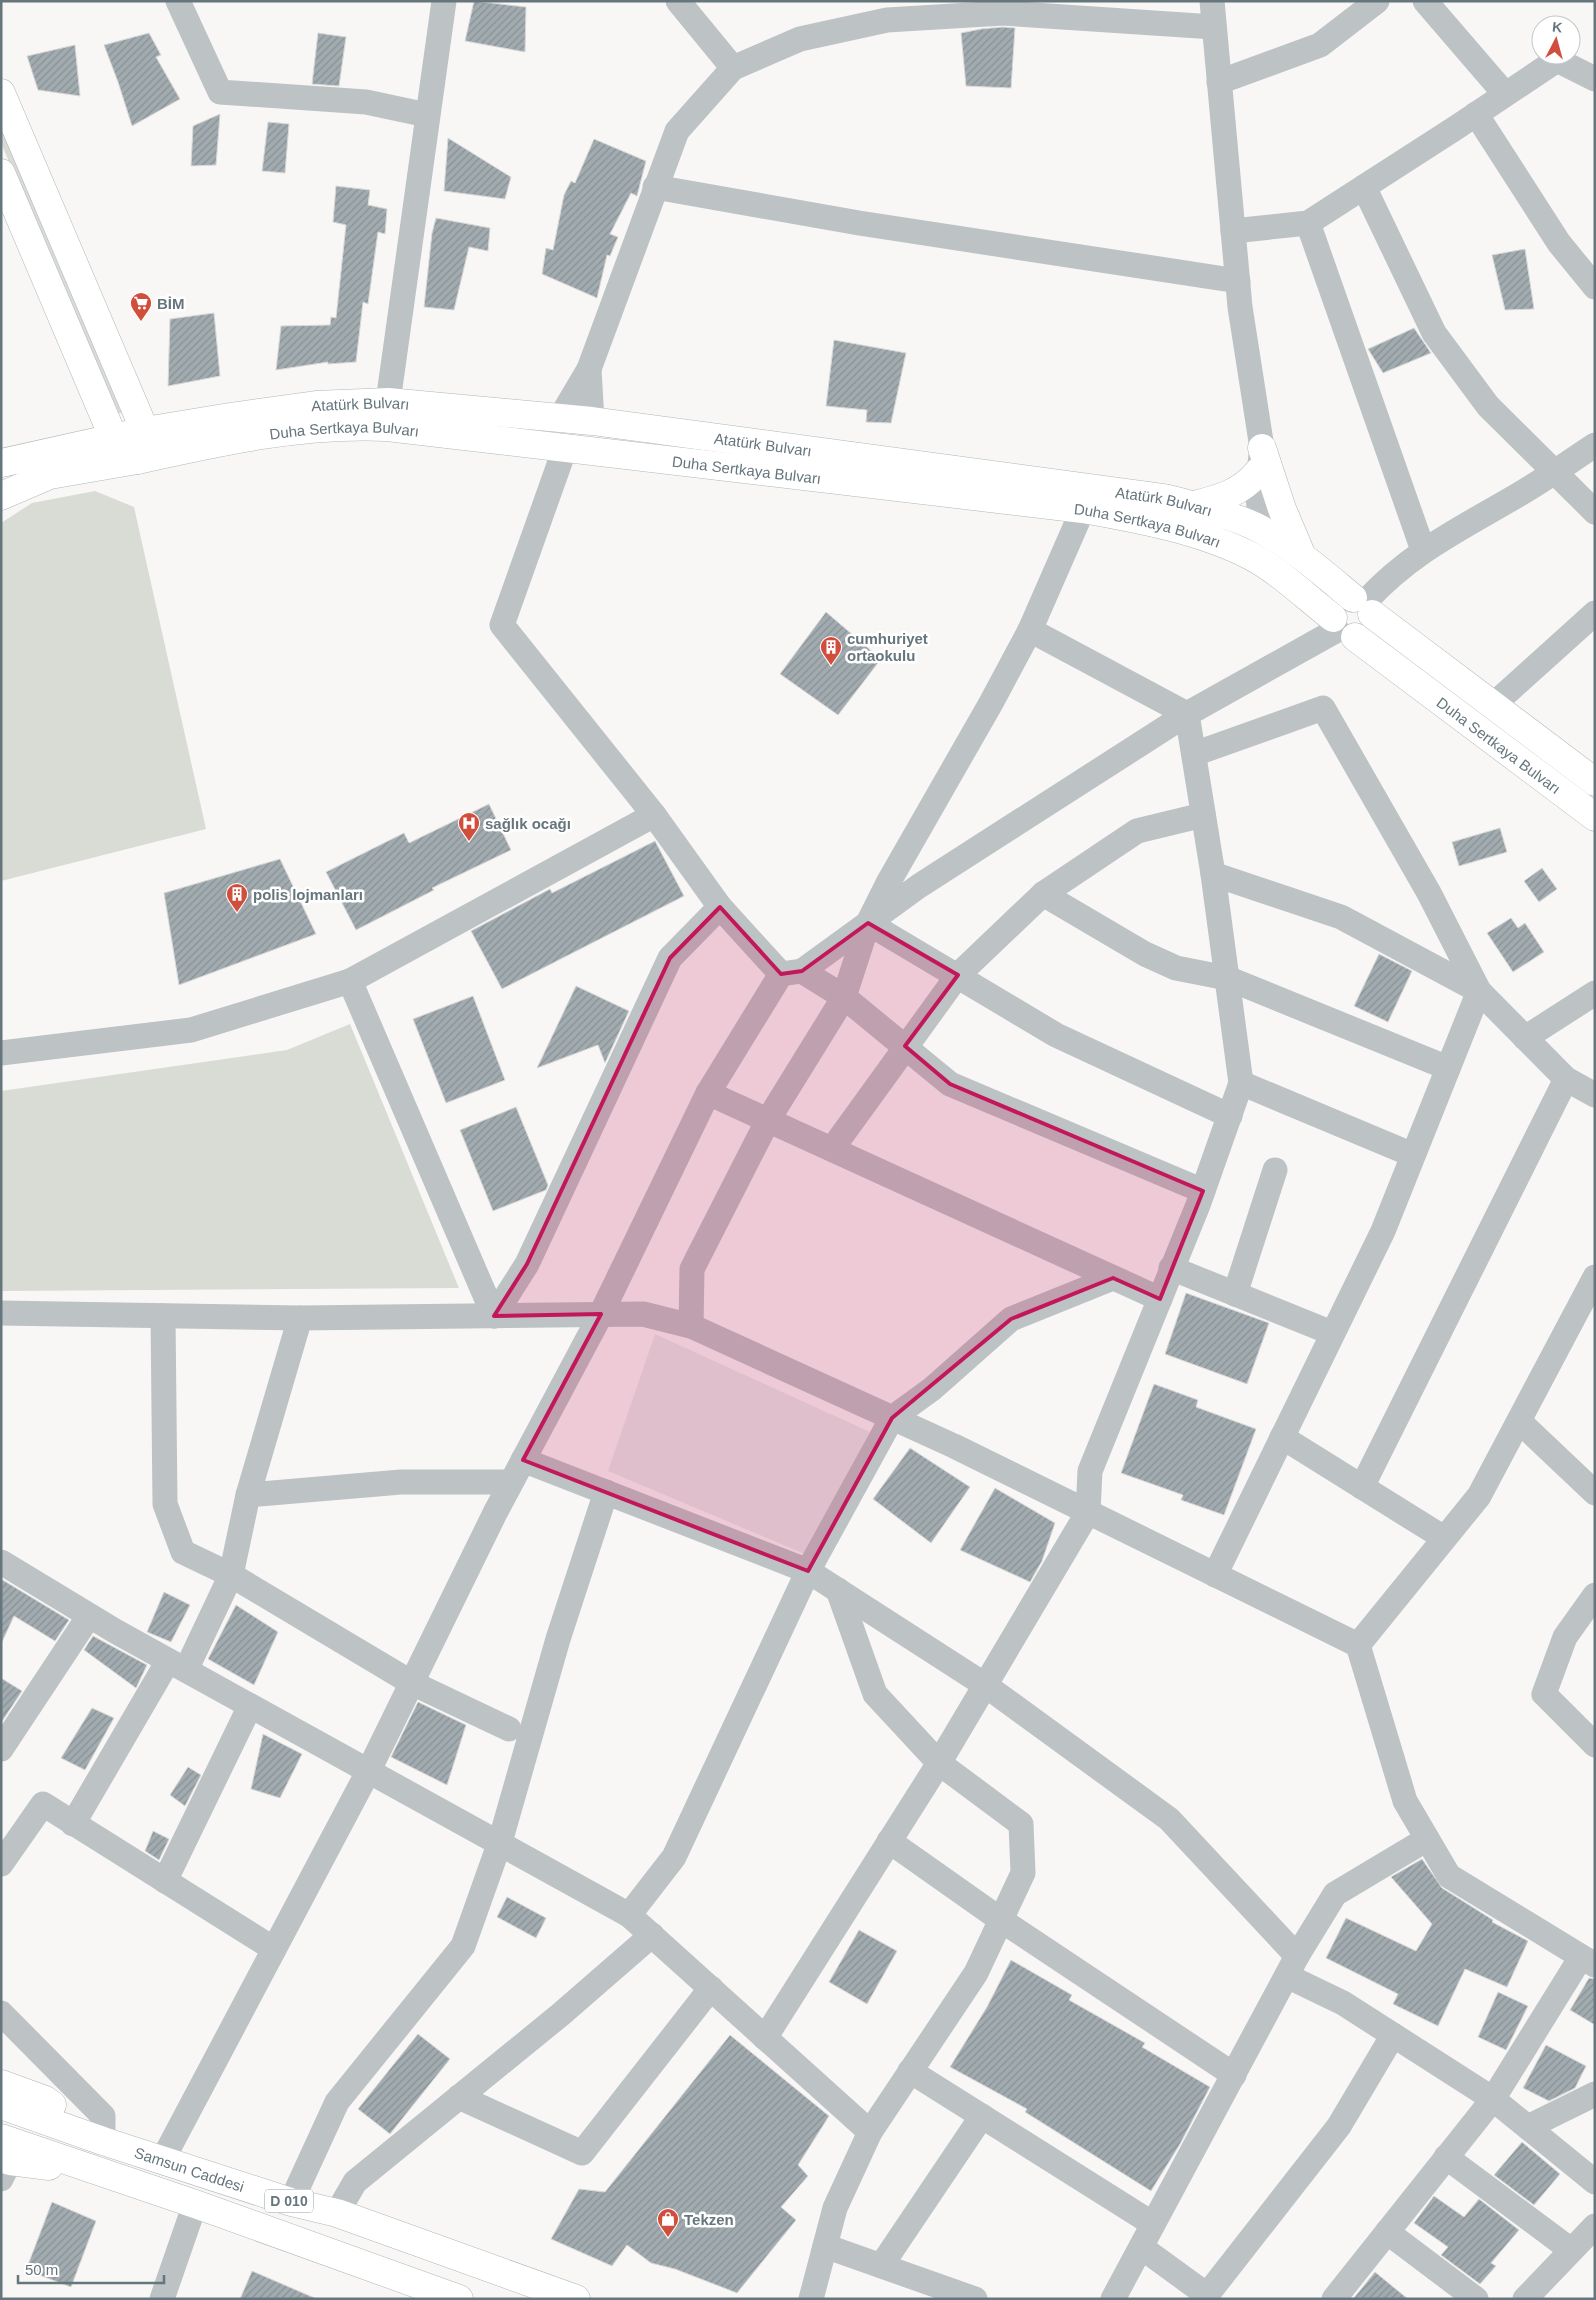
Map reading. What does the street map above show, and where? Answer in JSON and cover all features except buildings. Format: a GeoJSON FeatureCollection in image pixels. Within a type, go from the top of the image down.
{"type":"FeatureCollection","features":[{"type":"Feature","properties":{"kind":"main road"},"geometry":{"type":"LineString","coordinates":[[1,93],[145,432],[142,452],[136,460],[121,450],[114,439],[1,173]]}},
{"type":"Feature","properties":{"kind":"main road","name":"Atatürk Bulvarı"},"geometry":{"type":"LineString","coordinates":[[1,463],[145,432],[279,410],[347,403],[388,415],[560,418],[592,421],[1144,496],[1194,505],[1260,529],[1301,554],[1363,605]]}},
{"type":"Feature","properties":{"kind":"main road","name":"Duha Sertkaya Bulvarı"},"geometry":{"type":"LineString","coordinates":[[1,496],[50,475],[388,415],[565,448],[1083,509],[1196,535],[1232,547],[1266,566],[1342,628],[1595,817]]}},
{"type":"Feature","properties":{"kind":"main road"},"geometry":{"type":"LineString","coordinates":[[560,418],[565,448]]}},
{"type":"Feature","properties":{"kind":"main road"},"geometry":{"type":"LineString","coordinates":[[565,448],[592,421]]}},
{"type":"Feature","properties":{"kind":"main road"},"geometry":{"type":"LineString","coordinates":[[1194,505],[1231,494],[1249,483],[1260,460]]}},
{"type":"Feature","properties":{"kind":"main road"},"geometry":{"type":"LineString","coordinates":[[1260,460],[1301,554]]}},
{"type":"Feature","properties":{"kind":"main road"},"geometry":{"type":"LineString","coordinates":[[1347,599],[1363,605],[1370,627],[1366,632],[1342,628],[1337,606],[1347,599]]}},
{"type":"Feature","properties":{"kind":"main road","name":"Duha Sertkaya Bulvarı"},"geometry":{"type":"LineString","coordinates":[[1363,605],[1595,782]]}},
{"type":"Feature","properties":{"kind":"main road"},"geometry":{"type":"LineString","coordinates":[[1,2084],[46,2100],[103,2141]]}},
{"type":"Feature","properties":{"kind":"main road","name":"Samsun Caddesi"},"geometry":{"type":"LineString","coordinates":[[1,2105],[103,2141],[291,2202],[336,2213],[576,2299]]}},
{"type":"Feature","properties":{"kind":"main road","name":"Samsun Caddesi"},"geometry":{"type":"LineString","coordinates":[[3,2159],[99,2171],[459,2299]]}},
{"type":"Feature","properties":{"kind":"street"},"geometry":{"type":"LineString","coordinates":[[178,1],[220,92],[366,102],[427,115]]}},
{"type":"Feature","properties":{"kind":"street"},"geometry":{"type":"LineString","coordinates":[[388,415],[427,115],[444,1]]}},
{"type":"Feature","properties":{"kind":"street"},"geometry":{"type":"LineString","coordinates":[[678,1],[733,68]]}},
{"type":"Feature","properties":{"kind":"street"},"geometry":{"type":"LineString","coordinates":[[1212,1],[1238,280],[1260,460],[1258,504],[1266,566]]}},
{"type":"Feature","properties":{"kind":"street"},"geometry":{"type":"LineString","coordinates":[[1219,82],[1320,45],[1377,1]]}},
{"type":"Feature","properties":{"kind":"street"},"geometry":{"type":"LineString","coordinates":[[1425,1],[1505,94]]}},
{"type":"Feature","properties":{"kind":"street"},"geometry":{"type":"LineString","coordinates":[[560,418],[589,369],[677,131],[733,68],[800,39],[887,20],[1000,7],[1214,27]]}},
{"type":"Feature","properties":{"kind":"street"},"geometry":{"type":"LineString","coordinates":[[1233,231],[1308,222],[1557,60],[1595,79]]}},
{"type":"Feature","properties":{"kind":"street"},"geometry":{"type":"LineString","coordinates":[[1476,114],[1559,243],[1595,287]]}},
{"type":"Feature","properties":{"kind":"street"},"geometry":{"type":"LineString","coordinates":[[655,187],[859,223],[1238,280]]}},
{"type":"Feature","properties":{"kind":"street"},"geometry":{"type":"LineString","coordinates":[[1364,187],[1434,333],[1488,406],[1595,512]]}},
{"type":"Feature","properties":{"kind":"street"},"geometry":{"type":"LineString","coordinates":[[1308,222],[1423,550]]}},
{"type":"Feature","properties":{"kind":"street"},"geometry":{"type":"LineString","coordinates":[[589,369],[592,421]]}},
{"type":"Feature","properties":{"kind":"street"},"geometry":{"type":"LineString","coordinates":[[1363,605],[1386,579],[1423,550],[1520,494],[1595,445]]}},
{"type":"Feature","properties":{"kind":"street"},"geometry":{"type":"LineString","coordinates":[[565,448],[502,624],[654,816],[720,907],[792,972],[844,997],[950,1084],[1203,1191]]}},
{"type":"Feature","properties":{"kind":"street"},"geometry":{"type":"LineString","coordinates":[[691,1326],[692,1269],[768,1120],[844,997],[868,923],[1030,630],[1083,509]]}},
{"type":"Feature","properties":{"kind":"street"},"geometry":{"type":"LineString","coordinates":[[1493,705],[1595,614]]}},
{"type":"Feature","properties":{"kind":"street"},"geometry":{"type":"LineString","coordinates":[[163,2159],[369,1770],[511,1482],[601,1314],[708,1093],[792,972],[868,923],[919,886],[1187,714],[1342,628]]}},
{"type":"Feature","properties":{"kind":"street"},"geometry":{"type":"LineString","coordinates":[[1030,630],[1187,714]]}},
{"type":"Feature","properties":{"kind":"street"},"geometry":{"type":"LineString","coordinates":[[1194,754],[1322,708],[1429,893],[1479,991],[1566,1079],[1595,1096]]}},
{"type":"Feature","properties":{"kind":"street"},"geometry":{"type":"LineString","coordinates":[[766,2038],[939,1762],[1088,1512],[1090,1471],[1203,1191],[1241,1083],[1213,874],[1187,714]]}},
{"type":"Feature","properties":{"kind":"street"},"geometry":{"type":"LineString","coordinates":[[832,1149],[904,1046],[958,976],[1042,894],[1137,831],[1203,815]]}},
{"type":"Feature","properties":{"kind":"street"},"geometry":{"type":"LineString","coordinates":[[1,1053],[191,1030],[350,981],[654,816]]}},
{"type":"Feature","properties":{"kind":"street"},"geometry":{"type":"LineString","coordinates":[[1213,874],[1341,917],[1479,991]]}},
{"type":"Feature","properties":{"kind":"street"},"geometry":{"type":"LineString","coordinates":[[1042,894],[1146,954],[1176,968],[1227,978],[1448,1068]]}},
{"type":"Feature","properties":{"kind":"street"},"geometry":{"type":"LineString","coordinates":[[494,1316],[527,1264],[670,958],[720,907]]}},
{"type":"Feature","properties":{"kind":"street"},"geometry":{"type":"LineString","coordinates":[[868,923],[1056,1034],[1230,1116]]}},
{"type":"Feature","properties":{"kind":"street"},"geometry":{"type":"LineString","coordinates":[[350,981],[494,1316]]}},
{"type":"Feature","properties":{"kind":"street"},"geometry":{"type":"LineString","coordinates":[[1215,1575],[1383,1231],[1479,991]]}},
{"type":"Feature","properties":{"kind":"street"},"geometry":{"type":"LineString","coordinates":[[1525,1038],[1595,992]]}},
{"type":"Feature","properties":{"kind":"street"},"geometry":{"type":"LineString","coordinates":[[1362,1487],[1566,1079]]}},
{"type":"Feature","properties":{"kind":"street"},"geometry":{"type":"LineString","coordinates":[[1241,1083],[1413,1155]]}},
{"type":"Feature","properties":{"kind":"street"},"geometry":{"type":"LineString","coordinates":[[708,1093],[1160,1299]]}},
{"type":"Feature","properties":{"kind":"street"},"geometry":{"type":"LineString","coordinates":[[1235,1294],[1276,1170]]}},
{"type":"Feature","properties":{"kind":"street"},"geometry":{"type":"LineString","coordinates":[[1171,1268],[1332,1333]]}},
{"type":"Feature","properties":{"kind":"street"},"geometry":{"type":"LineString","coordinates":[[1358,1646],[1479,1496],[1595,1277]]}},
{"type":"Feature","properties":{"kind":"street"},"geometry":{"type":"LineString","coordinates":[[629,1915],[674,1857],[808,1571],[892,1418],[932,1389],[1011,1319],[1113,1278]]}},
{"type":"Feature","properties":{"kind":"street"},"geometry":{"type":"LineString","coordinates":[[1,1313],[300,1318],[643,1314],[691,1326],[892,1418],[1088,1512],[1358,1646],[1405,1801],[1449,1876],[1588,1961],[1493,2099],[1334,2299]]}},
{"type":"Feature","properties":{"kind":"street"},"geometry":{"type":"LineString","coordinates":[[163,1316],[165,1504],[183,1552],[231,1575],[412,1683],[510,1729]]}},
{"type":"Feature","properties":{"kind":"street"},"geometry":{"type":"LineString","coordinates":[[73,1824],[177,1666],[231,1575],[248,1496],[300,1318]]}},
{"type":"Feature","properties":{"kind":"street"},"geometry":{"type":"LineString","coordinates":[[1519,1421],[1595,1493]]}},
{"type":"Feature","properties":{"kind":"street"},"geometry":{"type":"LineString","coordinates":[[1282,1437],[1444,1538]]}},
{"type":"Feature","properties":{"kind":"street"},"geometry":{"type":"LineString","coordinates":[[523,1460],[808,1571],[985,1685],[1169,1819],[1292,1966],[1343,2003],[1493,2099],[1595,2182]]}},
{"type":"Feature","properties":{"kind":"street"},"geometry":{"type":"LineString","coordinates":[[248,1496],[401,1482],[511,1482]]}},
{"type":"Feature","properties":{"kind":"street"},"geometry":{"type":"LineString","coordinates":[[291,2202],[337,2102],[463,1946],[500,1842],[558,1639],[606,1492]]}},
{"type":"Feature","properties":{"kind":"street"},"geometry":{"type":"LineString","coordinates":[[1,1562],[88,1616],[629,1915],[870,2132]]}},
{"type":"Feature","properties":{"kind":"street"},"geometry":{"type":"LineString","coordinates":[[811,2299],[836,2208],[870,2132],[976,1973],[1023,1873],[1021,1824],[939,1762],[875,1694],[838,1590]]}},
{"type":"Feature","properties":{"kind":"street"},"geometry":{"type":"LineString","coordinates":[[1595,1595],[1565,1638],[1544,1694],[1595,1745]]}},
{"type":"Feature","properties":{"kind":"street"},"geometry":{"type":"LineString","coordinates":[[1,1749],[88,1616]]}},
{"type":"Feature","properties":{"kind":"street"},"geometry":{"type":"LineString","coordinates":[[165,1881],[250,1706]]}},
{"type":"Feature","properties":{"kind":"street"},"geometry":{"type":"LineString","coordinates":[[1,1864],[43,1804],[274,1949]]}},
{"type":"Feature","properties":{"kind":"street"},"geometry":{"type":"LineString","coordinates":[[1113,2299],[1292,1966],[1335,1894],[1427,1839]]}},
{"type":"Feature","properties":{"kind":"street"},"geometry":{"type":"LineString","coordinates":[[889,1841],[1001,1920],[1234,2075]]}},
{"type":"Feature","properties":{"kind":"street"},"geometry":{"type":"LineString","coordinates":[[336,2213],[355,2182],[560,2015],[652,1935]]}},
{"type":"Feature","properties":{"kind":"street"},"geometry":{"type":"LineString","coordinates":[[459,2097],[582,2153],[711,1988]]}},
{"type":"Feature","properties":{"kind":"street"},"geometry":{"type":"LineString","coordinates":[[1,2014],[103,2116],[103,2141]]}},
{"type":"Feature","properties":{"kind":"street"},"geometry":{"type":"LineString","coordinates":[[1141,2247],[1207,2295],[1339,2126],[1393,2035]]}},
{"type":"Feature","properties":{"kind":"street"},"geometry":{"type":"LineString","coordinates":[[910,2071],[1153,2224]]}},
{"type":"Feature","properties":{"kind":"street"},"geometry":{"type":"LineString","coordinates":[[1528,2128],[1595,2094]]}},
{"type":"Feature","properties":{"kind":"street"},"geometry":{"type":"LineString","coordinates":[[881,2266],[982,2116]]}},
{"type":"Feature","properties":{"kind":"street"},"geometry":{"type":"LineString","coordinates":[[1446,2157],[1571,2250]]}},
{"type":"Feature","properties":{"kind":"street"},"geometry":{"type":"LineString","coordinates":[[162,2299],[195,2204]]}},
{"type":"Feature","properties":{"kind":"street"},"geometry":{"type":"LineString","coordinates":[[1525,2299],[1595,2226]]}},
{"type":"Feature","properties":{"kind":"street"},"geometry":{"type":"LineString","coordinates":[[1386,2232],[1476,2299]]}},
{"type":"Feature","properties":{"kind":"street"},"geometry":{"type":"LineString","coordinates":[[825,2246],[975,2299]]}},
{"type":"Feature","properties":{"kind":"highlighted area"},"geometry":{"type":"Polygon","coordinates":[[[720,907],[781,974],[802,971],[868,923],[958,975],[905,1046],[950,1084],[1203,1191],[1160,1299],[1113,1278],[1011,1319],[892,1418],[808,1571],[523,1460],[601,1314],[494,1316],[527,1264],[670,958],[720,907]]]}},
{"type":"Feature","properties":{"kind":"shaded area"},"geometry":{"type":"Polygon","coordinates":[[[1,118],[125,413],[117,413],[1,143],[1,118]]]}},
{"type":"Feature","properties":{"kind":"shaded area"},"geometry":{"type":"Polygon","coordinates":[[[95,491],[134,507],[206,829],[1,881],[1,523],[32,503],[95,491]]]}},
{"type":"Feature","properties":{"kind":"shaded area"},"geometry":{"type":"Polygon","coordinates":[[[350,1024],[459,1288],[1,1291],[1,1091],[287,1050],[350,1024]]]}},
{"type":"Feature","properties":{"kind":"shaded area"},"geometry":{"type":"Polygon","coordinates":[[[655,1334],[870,1432],[805,1554],[608,1471],[655,1334]]]}},
{"type":"Feature","properties":{"kind":"place","name":"BİM"},"geometry":{"type":"Point","coordinates":[141,322]}},
{"type":"Feature","properties":{"kind":"place","name":"cumhuriyet ortaokulu"},"geometry":{"type":"Point","coordinates":[831,666]}},
{"type":"Feature","properties":{"kind":"place","name":"sağlık ocağı"},"geometry":{"type":"Point","coordinates":[469,842]}},
{"type":"Feature","properties":{"kind":"place","name":"polis lojmanları"},"geometry":{"type":"Point","coordinates":[237,913]}},
{"type":"Feature","properties":{"kind":"place","name":"Tekzen"},"geometry":{"type":"Point","coordinates":[668,2238]}}]}
